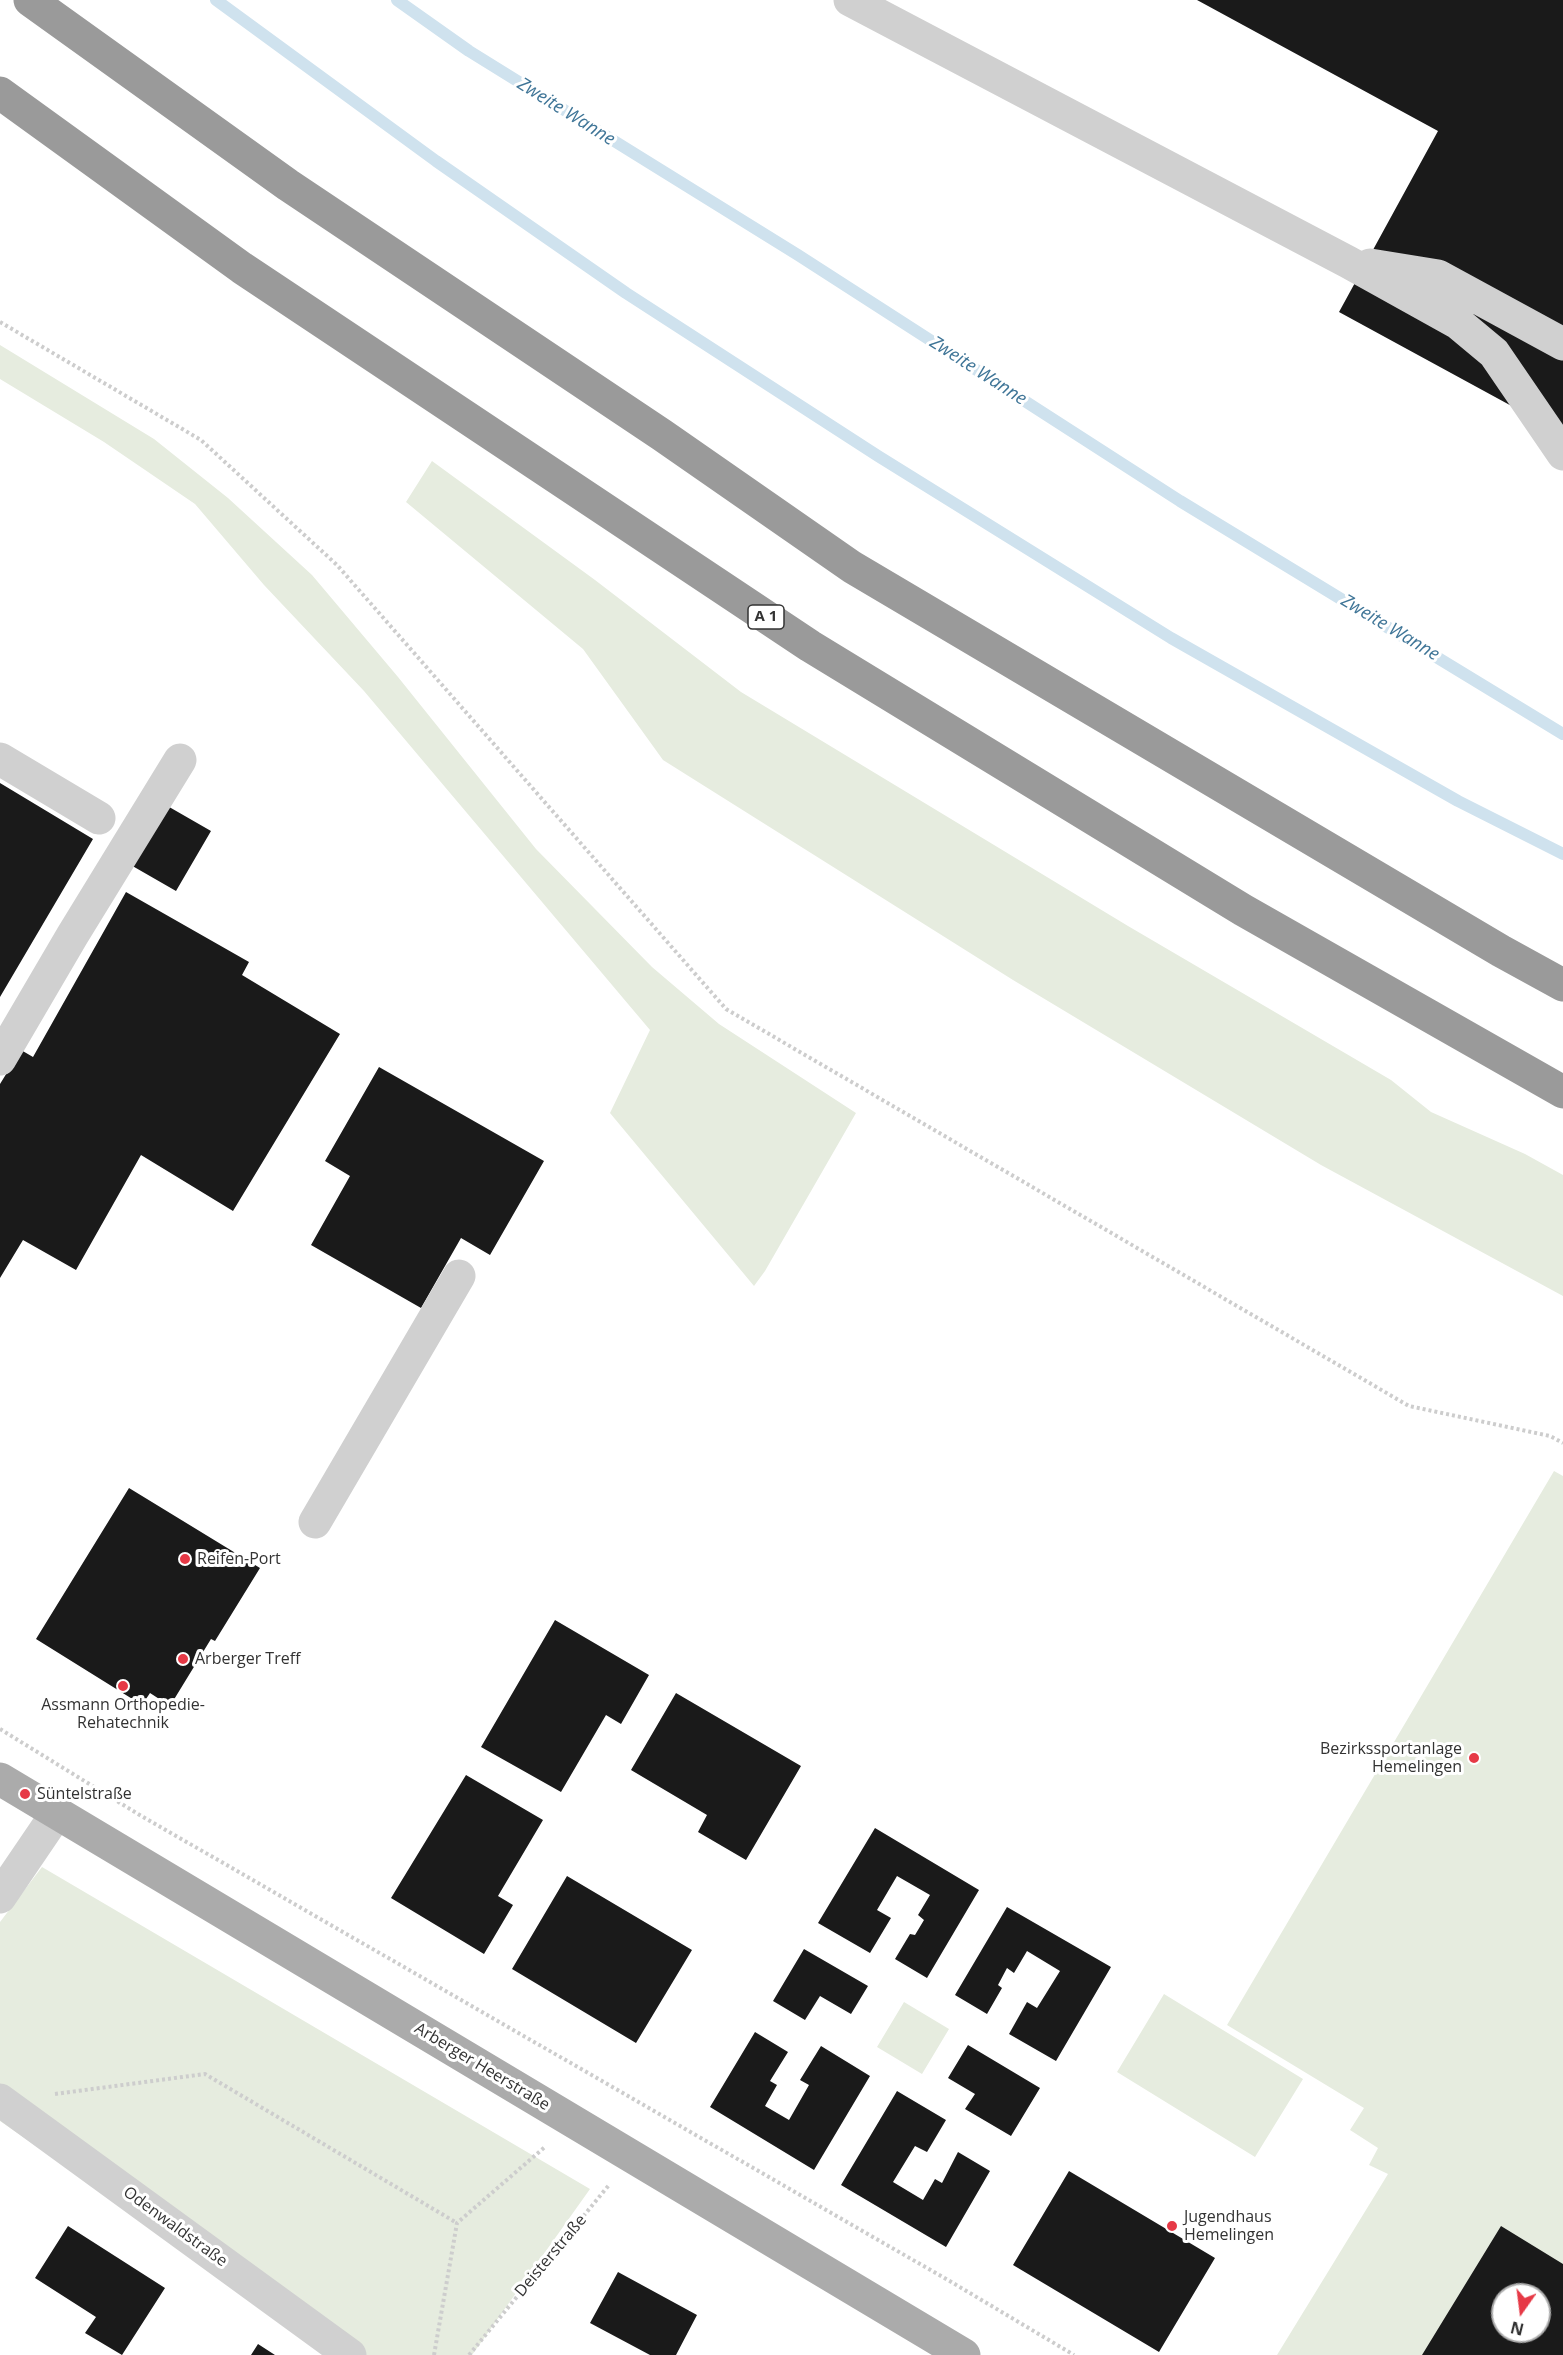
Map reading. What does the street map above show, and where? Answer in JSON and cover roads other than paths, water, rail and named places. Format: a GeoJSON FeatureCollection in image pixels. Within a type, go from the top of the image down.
{"type":"FeatureCollection","features":[{"type":"Feature","properties":{"kind":"highway"},"geometry":{"type":"LineString","coordinates":[[30,0],[288,185],[662,435],[852,567],[1501,951],[1563,985]]}},
{"type":"Feature","properties":{"kind":"highway","name":"A 1"},"geometry":{"type":"LineString","coordinates":[[0,93],[242,268],[810,646],[1243,910],[1563,1092]]}},
{"type":"Feature","properties":{"kind":"main road","name":"Arberger Heerstraße"},"geometry":{"type":"LineString","coordinates":[[0,1779],[964,2355]]}},
{"type":"Feature","properties":{"kind":"street"},"geometry":{"type":"LineString","coordinates":[[850,0],[1348,262],[1458,323],[1494,353],[1563,454]]}},
{"type":"Feature","properties":{"kind":"street"},"geometry":{"type":"LineString","coordinates":[[1348,262],[1438,276],[1563,344]]}},
{"type":"Feature","properties":{"kind":"street"},"geometry":{"type":"LineString","coordinates":[[0,759],[99,818]]}},
{"type":"Feature","properties":{"kind":"street"},"geometry":{"type":"LineString","coordinates":[[0,1059],[180,760]]}},
{"type":"Feature","properties":{"kind":"street"},"geometry":{"type":"LineString","coordinates":[[315,1522],[459,1276]]}},
{"type":"Feature","properties":{"kind":"street"},"geometry":{"type":"LineString","coordinates":[[0,1897],[57,1813]]}},
{"type":"Feature","properties":{"kind":"street","name":"Odenwaldstraße"},"geometry":{"type":"LineString","coordinates":[[7,2104],[350,2355]]}},
{"type":"Feature","properties":{"kind":"waterway"},"geometry":{"type":"LineString","coordinates":[[216,0],[436,161],[626,293],[878,456],[1171,638],[1458,801],[1563,854]]}},
{"type":"Feature","properties":{"kind":"waterway","name":"Zweite Wanne"},"geometry":{"type":"LineString","coordinates":[[397,0],[469,51],[798,255],[1180,501],[1563,734]]}},
{"type":"Feature","properties":{"kind":"place","name":"Reifen-Port"},"geometry":{"type":"Point","coordinates":[185,1559]}},
{"type":"Feature","properties":{"kind":"place","name":"Arberger Treff"},"geometry":{"type":"Point","coordinates":[183,1659]}},
{"type":"Feature","properties":{"kind":"place","name":"Assmann Orthopedie- Rehatechnik"},"geometry":{"type":"Point","coordinates":[123,1686]}},
{"type":"Feature","properties":{"kind":"place","name":"Bezirkssportanlage Hemelingen"},"geometry":{"type":"Point","coordinates":[1474,1758]}},
{"type":"Feature","properties":{"kind":"place","name":"Süntelstraße"},"geometry":{"type":"Point","coordinates":[25,1794]}},
{"type":"Feature","properties":{"kind":"place","name":"Jugendhaus Hemelingen"},"geometry":{"type":"Point","coordinates":[1172,2226]}}]}
